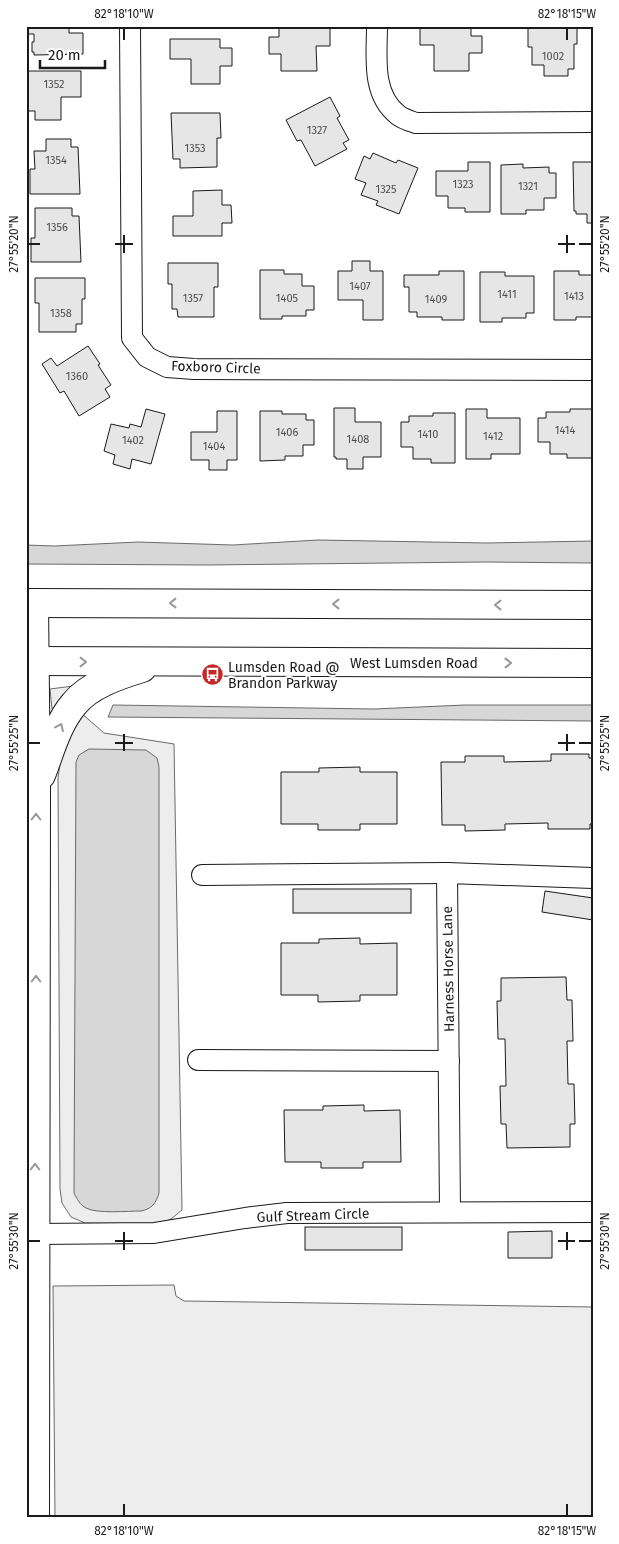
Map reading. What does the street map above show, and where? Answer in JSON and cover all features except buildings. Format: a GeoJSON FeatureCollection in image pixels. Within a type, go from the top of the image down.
{"type":"FeatureCollection","features":[{"type":"Feature","properties":{"kind":"main road"},"geometry":{"type":"LineString","coordinates":[[35,1518],[36,788],[30,661],[30,603],[593,605]]}},
{"type":"Feature","properties":{"kind":"main road","name":"West Lumsden Road"},"geometry":{"type":"LineString","coordinates":[[30,661],[593,663]]}},
{"type":"Feature","properties":{"kind":"main road"},"geometry":{"type":"LineString","coordinates":[[36,788],[63,721],[74,703],[95,687],[119,675],[162,662]]}},
{"type":"Feature","properties":{"kind":"street","name":"Foxboro Circle"},"geometry":{"type":"LineString","coordinates":[[130,26],[132,338],[147,358],[167,367],[194,369],[593,370]]}},
{"type":"Feature","properties":{"kind":"street"},"geometry":{"type":"LineString","coordinates":[[377,26],[377,79],[387,105],[399,117],[416,124],[593,122]]}},
{"type":"Feature","properties":{"kind":"street"},"geometry":{"type":"LineString","coordinates":[[202,875],[447,873],[593,878]]}},
{"type":"Feature","properties":{"kind":"street","name":"Harness Horse Lane"},"geometry":{"type":"LineString","coordinates":[[447,873],[450,1212]]}},
{"type":"Feature","properties":{"kind":"street"},"geometry":{"type":"LineString","coordinates":[[198,1060],[449,1062]]}},
{"type":"Feature","properties":{"kind":"street","name":"Gulf Stream Circle"},"geometry":{"type":"LineString","coordinates":[[35,1234],[154,1233],[287,1213],[593,1212]]}},
{"type":"Feature","properties":{"kind":"shaded area"},"geometry":{"type":"Polygon","coordinates":[[[318,540],[487,543],[593,541],[593,563],[26,564],[26,545],[54,546],[138,542],[233,545],[318,540]]]}},
{"type":"Feature","properties":{"kind":"shaded area"},"geometry":{"type":"Polygon","coordinates":[[[73,686],[53,710],[50,689],[73,686]]]}},
{"type":"Feature","properties":{"kind":"shaded area"},"geometry":{"type":"Polygon","coordinates":[[[113,705],[374,709],[465,705],[593,705],[593,721],[108,717],[113,705]]]}},
{"type":"Feature","properties":{"kind":"shaded area"},"geometry":{"type":"Polygon","coordinates":[[[81,713],[104,733],[174,744],[182,1210],[171,1219],[159,1224],[85,1223],[71,1217],[62,1203],[60,1189],[58,777],[64,740],[81,713]]]}},
{"type":"Feature","properties":{"kind":"shaded area"},"geometry":{"type":"Polygon","coordinates":[[[89,749],[146,750],[157,758],[159,767],[159,1193],[153,1205],[141,1211],[105,1212],[91,1210],[82,1205],[74,1193],[76,762],[79,755],[89,749]]]}},
{"type":"Feature","properties":{"kind":"shaded area"},"geometry":{"type":"Polygon","coordinates":[[[174,1285],[176,1296],[184,1301],[593,1307],[593,1518],[55,1518],[53,1286],[174,1285]]]}},
{"type":"Feature","properties":{"kind":"place","name":"Lumsden Road @ Brandon Parkway"},"geometry":{"type":"Point","coordinates":[212,675]}}]}
